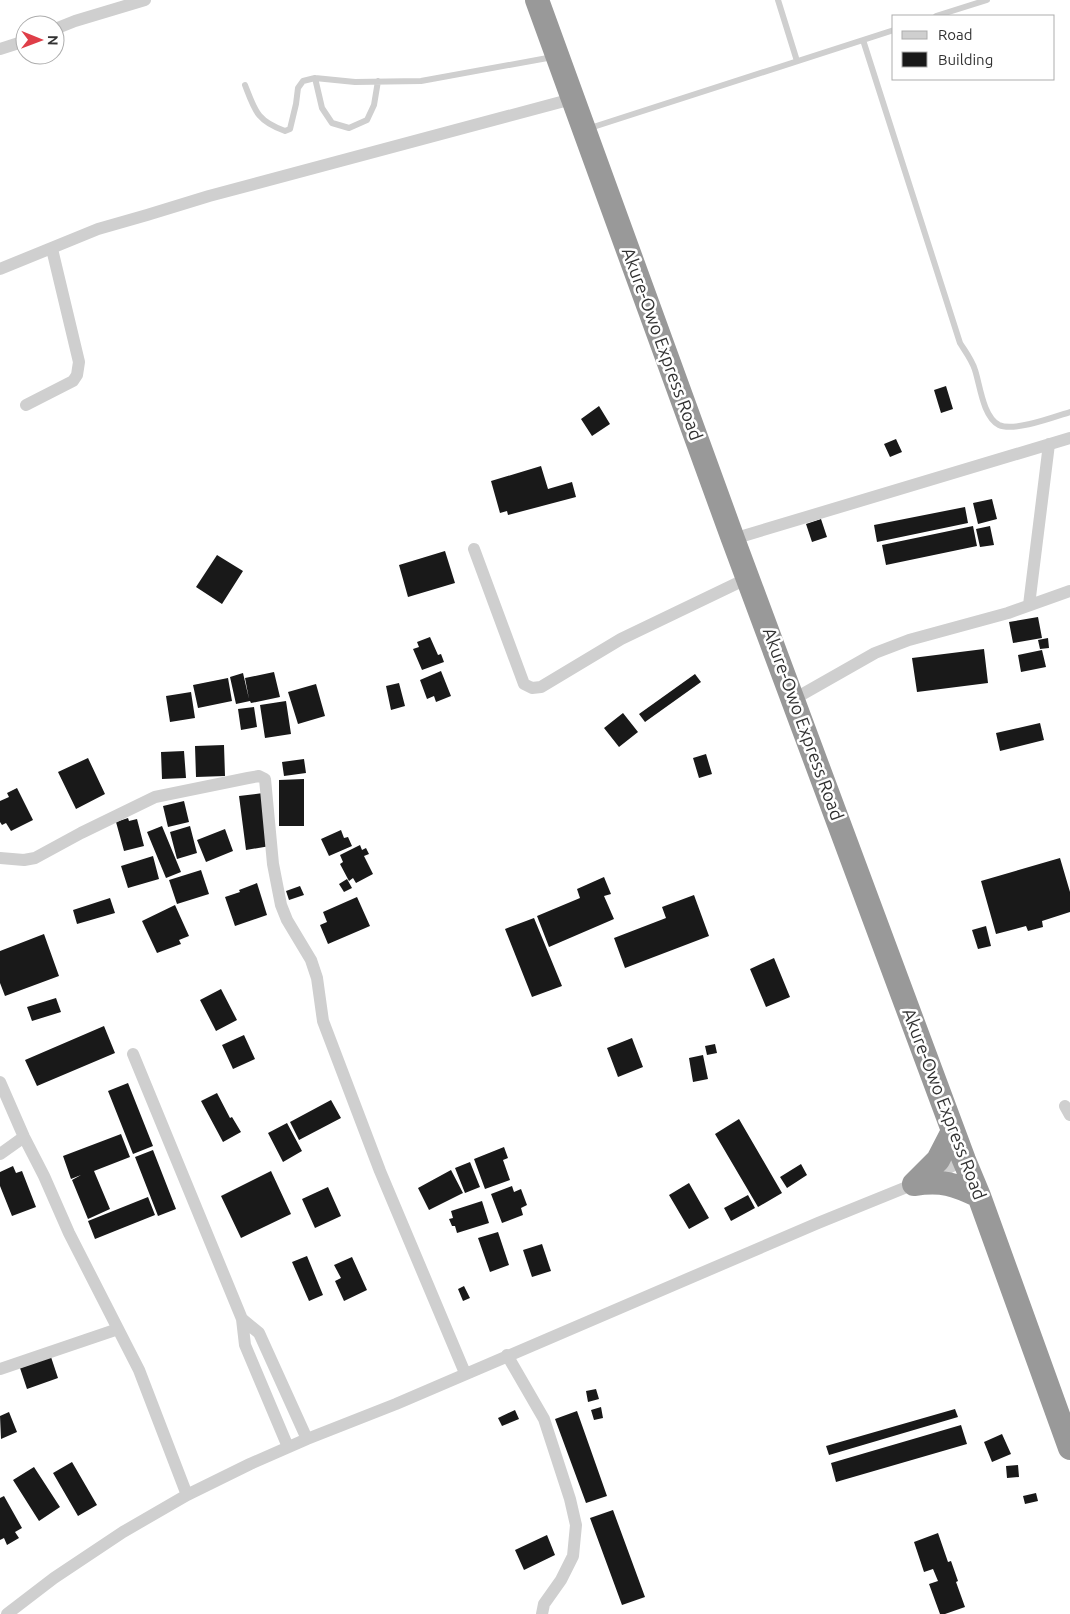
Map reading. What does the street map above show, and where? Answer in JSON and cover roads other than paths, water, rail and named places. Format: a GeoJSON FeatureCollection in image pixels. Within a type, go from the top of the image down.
{"type":"FeatureCollection","features":[{"type":"Feature","properties":{"kind":"highway","name":"Akure-Owo Express Road"},"geometry":{"type":"LineString","coordinates":[[537,0],[733,539],[953,1131],[979,1196],[1070,1448]]}},
{"type":"Feature","properties":{"kind":"highway"},"geometry":{"type":"LineString","coordinates":[[914,1184],[938,1160],[953,1131]]}},
{"type":"Feature","properties":{"kind":"highway"},"geometry":{"type":"LineString","coordinates":[[914,1184],[944,1182],[957,1185],[979,1196]]}},
{"type":"Feature","properties":{"kind":"street"},"geometry":{"type":"LineString","coordinates":[[65,25],[145,0]]}},
{"type":"Feature","properties":{"kind":"street"},"geometry":{"type":"LineString","coordinates":[[0,49],[15,44]]}},
{"type":"Feature","properties":{"kind":"street"},"geometry":{"type":"LineString","coordinates":[[0,269],[98,230],[209,196],[572,99]]}},
{"type":"Feature","properties":{"kind":"street"},"geometry":{"type":"LineString","coordinates":[[26,405],[72,382],[77,374],[78,362],[52,249]]}},
{"type":"Feature","properties":{"kind":"street"},"geometry":{"type":"LineString","coordinates":[[733,539],[1070,438]]}},
{"type":"Feature","properties":{"kind":"street"},"geometry":{"type":"LineString","coordinates":[[1029,605],[1049,444]]}},
{"type":"Feature","properties":{"kind":"street"},"geometry":{"type":"LineString","coordinates":[[474,549],[524,684],[532,688],[541,687],[621,639],[748,578]]}},
{"type":"Feature","properties":{"kind":"street"},"geometry":{"type":"LineString","coordinates":[[794,699],[875,653],[909,640],[1008,614],[1070,591]]}},
{"type":"Feature","properties":{"kind":"street"},"geometry":{"type":"LineString","coordinates":[[0,858],[24,860],[34,858],[155,797],[258,776],[265,779],[274,864],[281,905],[287,920],[311,960],[317,978],[326,1030],[380,1171],[466,1373]]}},
{"type":"Feature","properties":{"kind":"street"},"geometry":{"type":"LineString","coordinates":[[134,1054],[242,1319],[245,1345],[288,1447]]}},
{"type":"Feature","properties":{"kind":"street"},"geometry":{"type":"LineString","coordinates":[[0,1082],[78,1250],[138,1370],[187,1495]]}},
{"type":"Feature","properties":{"kind":"street"},"geometry":{"type":"LineString","coordinates":[[0,1154],[24,1137]]}},
{"type":"Feature","properties":{"kind":"street"},"geometry":{"type":"LineString","coordinates":[[7,1614],[54,1578],[124,1532],[187,1495],[288,1447],[396,1404],[818,1223],[914,1184],[964,1160]]}},
{"type":"Feature","properties":{"kind":"street"},"geometry":{"type":"LineString","coordinates":[[242,1319],[259,1333],[307,1439]]}},
{"type":"Feature","properties":{"kind":"street"},"geometry":{"type":"LineString","coordinates":[[0,1369],[118,1330]]}},
{"type":"Feature","properties":{"kind":"street"},"geometry":{"type":"LineString","coordinates":[[508,1355],[544,1419],[570,1499],[576,1525],[573,1556],[561,1580],[544,1604],[542,1614]]}},
{"type":"Feature","properties":{"kind":"lane"},"geometry":{"type":"LineString","coordinates":[[778,0],[797,62]]}},
{"type":"Feature","properties":{"kind":"lane"},"geometry":{"type":"LineString","coordinates":[[939,15],[987,0]]}},
{"type":"Feature","properties":{"kind":"lane"},"geometry":{"type":"LineString","coordinates":[[584,130],[892,31]]}},
{"type":"Feature","properties":{"kind":"lane"},"geometry":{"type":"LineString","coordinates":[[863,40],[960,343],[975,368],[987,411],[992,420],[1000,426],[1013,427],[1070,412]]}},
{"type":"Feature","properties":{"kind":"lane"},"geometry":{"type":"LineString","coordinates":[[245,85],[256,113],[275,127],[285,131],[290,129],[298,88],[303,81],[315,78],[355,82],[421,82],[557,57]]}},
{"type":"Feature","properties":{"kind":"lane"},"geometry":{"type":"LineString","coordinates":[[315,78],[322,108],[332,123],[349,128],[367,120],[374,105],[378,82]]}}]}
